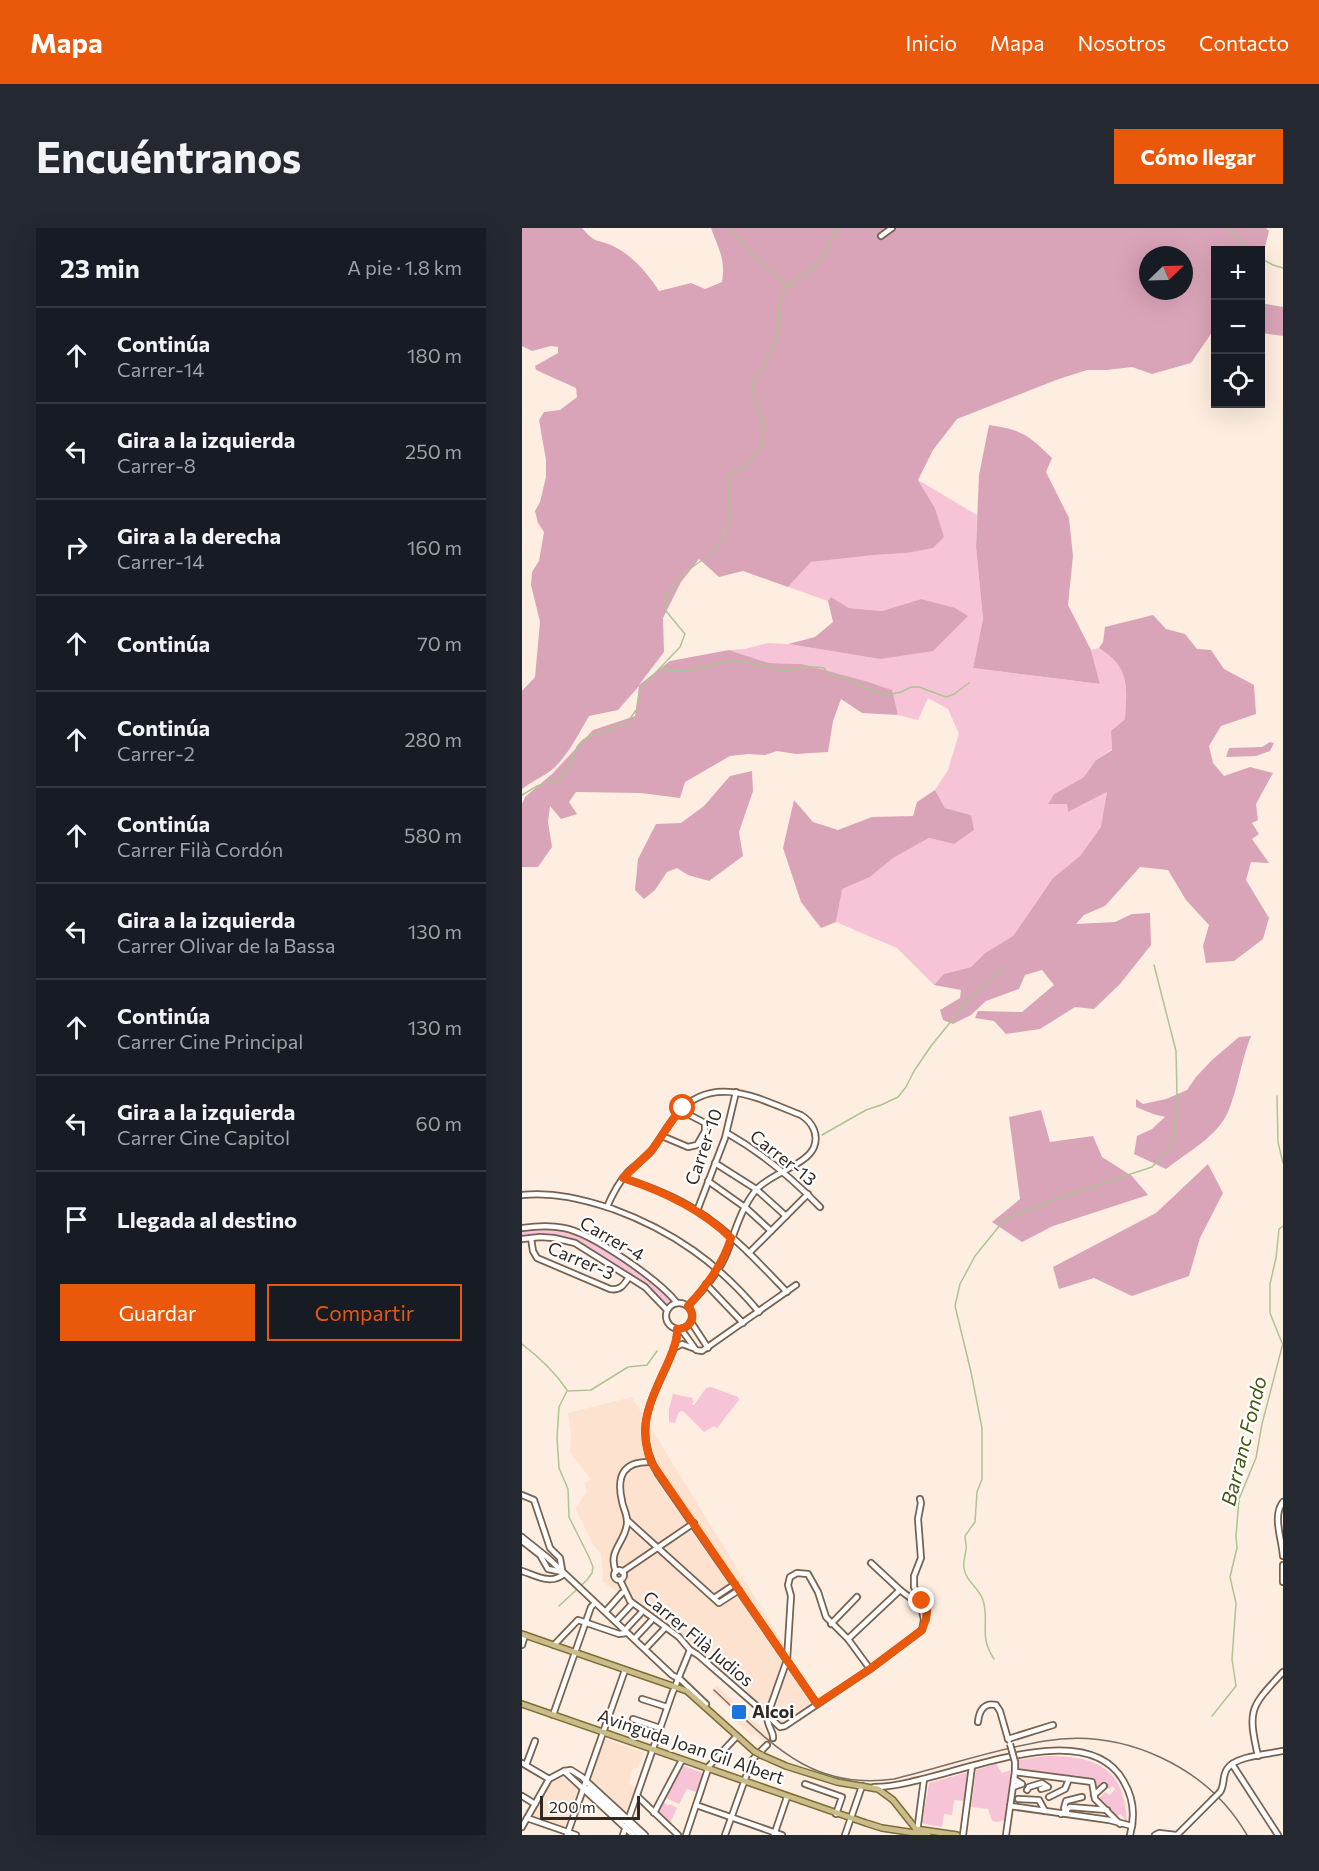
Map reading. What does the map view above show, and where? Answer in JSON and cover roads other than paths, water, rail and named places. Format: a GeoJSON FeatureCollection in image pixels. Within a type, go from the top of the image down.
{"type":"FeatureCollection","features":[{"type":"Feature","properties":{"kind":"main road"},"geometry":{"type":"LineString","coordinates":[[524,1635],[689,1692],[754,1751],[802,1771],[837,1782],[878,1789],[888,1795],[917,1833],[928,1835]]}},
{"type":"Feature","properties":{"kind":"main road","name":"Avinguda Joan Gil Albert"},"geometry":{"type":"LineString","coordinates":[[522,1704],[851,1819],[876,1827],[917,1833]]}},
{"type":"Feature","properties":{"kind":"main road"},"geometry":{"type":"LineString","coordinates":[[898,1830],[906,1826],[908,1819]]}},
{"type":"Feature","properties":{"kind":"main road"},"geometry":{"type":"LineString","coordinates":[[917,1833],[957,1835]]}},
{"type":"Feature","properties":{"kind":"street"},"geometry":{"type":"LineString","coordinates":[[881,236],[892,228]]}},
{"type":"Feature","properties":{"kind":"street"},"geometry":{"type":"LineString","coordinates":[[607,1208],[623,1178],[646,1158],[680,1110],[691,1101],[706,1094],[736,1092],[801,1115],[813,1126],[816,1135],[811,1153],[756,1189],[731,1238],[726,1255],[688,1306]]}},
{"type":"Feature","properties":{"kind":"street","name":"Carrer-10"},"geometry":{"type":"LineString","coordinates":[[697,1210],[727,1133],[736,1092]]}},
{"type":"Feature","properties":{"kind":"street"},"geometry":{"type":"LineString","coordinates":[[662,1136],[688,1147],[697,1145],[705,1131],[705,1123],[680,1110]]}},
{"type":"Feature","properties":{"kind":"street","name":"Carrer-13"},"geometry":{"type":"LineString","coordinates":[[727,1133],[767,1159],[820,1207]]}},
{"type":"Feature","properties":{"kind":"street"},"geometry":{"type":"LineString","coordinates":[[715,1163],[756,1189],[786,1216]]}},
{"type":"Feature","properties":{"kind":"street"},"geometry":{"type":"LineString","coordinates":[[623,1178],[654,1189],[697,1210],[749,1253],[787,1292]]}},
{"type":"Feature","properties":{"kind":"street"},"geometry":{"type":"LineString","coordinates":[[708,1181],[746,1208],[771,1231]]}},
{"type":"Feature","properties":{"kind":"street"},"geometry":{"type":"LineString","coordinates":[[522,1195],[538,1193],[562,1195],[607,1208],[657,1227],[690,1247],[717,1269],[759,1312]]}},
{"type":"Feature","properties":{"kind":"street"},"geometry":{"type":"LineString","coordinates":[[749,1253],[808,1194]]}},
{"type":"Feature","properties":{"kind":"street","name":"Carrer-4"},"geometry":{"type":"LineString","coordinates":[[522,1228],[540,1226],[564,1228],[585,1235],[650,1276],[677,1303]]}},
{"type":"Feature","properties":{"kind":"street","name":"Carrer-3"},"geometry":{"type":"LineString","coordinates":[[531,1238],[533,1251],[537,1257],[609,1289],[620,1288],[629,1277]]}},
{"type":"Feature","properties":{"kind":"street","name":"Carrer-4"},"geometry":{"type":"LineString","coordinates":[[522,1239],[554,1238],[575,1243],[649,1291],[667,1310]]}},
{"type":"Feature","properties":{"kind":"street"},"geometry":{"type":"LineString","coordinates":[[706,1284],[743,1323]]}},
{"type":"Feature","properties":{"kind":"street"},"geometry":{"type":"LineString","coordinates":[[674,1348],[681,1344],[702,1351],[708,1348],[796,1285]]}},
{"type":"Feature","properties":{"kind":"street"},"geometry":{"type":"LineString","coordinates":[[679,1329],[686,1328],[691,1322],[693,1313],[688,1306],[677,1303],[671,1305],[667,1310],[667,1322],[679,1329],[695,1349]]}},
{"type":"Feature","properties":{"kind":"street"},"geometry":{"type":"LineString","coordinates":[[691,1322],[708,1348]]}},
{"type":"Feature","properties":{"kind":"street"},"geometry":{"type":"LineString","coordinates":[[679,1329],[674,1348],[650,1402],[645,1420],[646,1445],[651,1462],[817,1704],[870,1669],[922,1630],[927,1609],[914,1587],[914,1576],[921,1558],[918,1519],[920,1499]]}},
{"type":"Feature","properties":{"kind":"street"},"geometry":{"type":"LineString","coordinates":[[651,1462],[632,1464],[626,1467],[623,1473],[620,1492],[627,1520],[626,1528],[614,1555],[613,1563],[616,1572],[622,1572],[694,1523]]}},
{"type":"Feature","properties":{"kind":"street"},"geometry":{"type":"LineString","coordinates":[[522,1495],[534,1500],[550,1548],[554,1554],[559,1556],[559,1565],[563,1573],[713,1713]]}},
{"type":"Feature","properties":{"kind":"street"},"geometry":{"type":"LineString","coordinates":[[1283,1502],[1278,1519],[1283,1556]]}},
{"type":"Feature","properties":{"kind":"street"},"geometry":{"type":"LineString","coordinates":[[627,1520],[720,1603],[739,1590]]}},
{"type":"Feature","properties":{"kind":"street"},"geometry":{"type":"LineString","coordinates":[[522,1539],[559,1565]]}},
{"type":"Feature","properties":{"kind":"street"},"geometry":{"type":"LineString","coordinates":[[522,1539],[540,1555],[548,1569],[563,1573]]}},
{"type":"Feature","properties":{"kind":"street"},"geometry":{"type":"LineString","coordinates":[[545,1555],[554,1554]]}},
{"type":"Feature","properties":{"kind":"street"},"geometry":{"type":"LineString","coordinates":[[544,1564],[545,1555]]}},
{"type":"Feature","properties":{"kind":"street"},"geometry":{"type":"LineString","coordinates":[[871,1563],[921,1606],[924,1620],[922,1630]]}},
{"type":"Feature","properties":{"kind":"street"},"geometry":{"type":"LineString","coordinates":[[552,1570],[559,1565]]}},
{"type":"Feature","properties":{"kind":"street"},"geometry":{"type":"LineString","coordinates":[[1283,1566],[1283,1582]]}},
{"type":"Feature","properties":{"kind":"street"},"geometry":{"type":"LineString","coordinates":[[522,1571],[550,1580],[558,1579],[563,1573]]}},
{"type":"Feature","properties":{"kind":"street","name":"Carrer Filà Judios"},"geometry":{"type":"LineString","coordinates":[[616,1572],[615,1578],[620,1580],[630,1601],[679,1638],[780,1727],[817,1704]]}},
{"type":"Feature","properties":{"kind":"street"},"geometry":{"type":"LineString","coordinates":[[620,1580],[623,1577],[622,1572]]}},
{"type":"Feature","properties":{"kind":"street"},"geometry":{"type":"LineString","coordinates":[[773,1738],[774,1735],[767,1724],[767,1714],[787,1660],[790,1577],[797,1573],[808,1574],[818,1592],[826,1617],[848,1639],[870,1669]]}},
{"type":"Feature","properties":{"kind":"street"},"geometry":{"type":"LineString","coordinates":[[716,1600],[735,1584]]}},
{"type":"Feature","properties":{"kind":"street"},"geometry":{"type":"LineString","coordinates":[[848,1639],[900,1590]]}},
{"type":"Feature","properties":{"kind":"street"},"geometry":{"type":"LineString","coordinates":[[607,1610],[622,1593]]}},
{"type":"Feature","properties":{"kind":"street"},"geometry":{"type":"LineString","coordinates":[[831,1624],[857,1598]]}},
{"type":"Feature","properties":{"kind":"street"},"geometry":{"type":"LineString","coordinates":[[553,1715],[593,1602]]}},
{"type":"Feature","properties":{"kind":"street"},"geometry":{"type":"LineString","coordinates":[[617,1620],[630,1605]]}},
{"type":"Feature","properties":{"kind":"street"},"geometry":{"type":"LineString","coordinates":[[554,1645],[578,1620],[619,1634],[626,1630],[641,1613]]}},
{"type":"Feature","properties":{"kind":"street"},"geometry":{"type":"LineString","coordinates":[[636,1636],[651,1620]]}},
{"type":"Feature","properties":{"kind":"street"},"geometry":{"type":"LineString","coordinates":[[647,1647],[664,1629]]}},
{"type":"Feature","properties":{"kind":"street"},"geometry":{"type":"LineString","coordinates":[[522,1645],[524,1635]]}},
{"type":"Feature","properties":{"kind":"street"},"geometry":{"type":"LineString","coordinates":[[626,1820],[674,1687],[690,1650]]}},
{"type":"Feature","properties":{"kind":"street"},"geometry":{"type":"LineString","coordinates":[[567,1834],[586,1789],[586,1780],[625,1670]]}},
{"type":"Feature","properties":{"kind":"street"},"geometry":{"type":"LineString","coordinates":[[1258,1756],[1252,1714],[1259,1698],[1283,1672]]}},
{"type":"Feature","properties":{"kind":"street"},"geometry":{"type":"LineString","coordinates":[[642,1699],[667,1707]]}},
{"type":"Feature","properties":{"kind":"street"},"geometry":{"type":"LineString","coordinates":[[978,1722],[984,1707],[990,1704],[1000,1709],[1015,1762],[1006,1835]]}},
{"type":"Feature","properties":{"kind":"street"},"geometry":{"type":"LineString","coordinates":[[633,1719],[660,1728]]}},
{"type":"Feature","properties":{"kind":"street"},"geometry":{"type":"LineString","coordinates":[[1009,1741],[1053,1725]]}},
{"type":"Feature","properties":{"kind":"street"},"geometry":{"type":"LineString","coordinates":[[686,1835],[708,1769],[737,1736]]}},
{"type":"Feature","properties":{"kind":"street"},"geometry":{"type":"LineString","coordinates":[[535,1741],[524,1764],[549,1779]]}},
{"type":"Feature","properties":{"kind":"street"},"geometry":{"type":"LineString","coordinates":[[725,1835],[752,1760],[767,1745]]}},
{"type":"Feature","properties":{"kind":"street"},"geometry":{"type":"LineString","coordinates":[[845,1835],[865,1786],[894,1786],[1022,1753],[1056,1750],[1095,1756],[1117,1771],[1127,1787],[1132,1803],[1130,1835]]}},
{"type":"Feature","properties":{"kind":"street"},"geometry":{"type":"LineString","coordinates":[[1155,1835],[1159,1833],[1177,1835],[1220,1792],[1225,1772],[1232,1764],[1283,1751]]}},
{"type":"Feature","properties":{"kind":"street"},"geometry":{"type":"LineString","coordinates":[[654,1813],[682,1760]]}},
{"type":"Feature","properties":{"kind":"street"},"geometry":{"type":"LineString","coordinates":[[1232,1764],[1278,1835]]}},
{"type":"Feature","properties":{"kind":"street"},"geometry":{"type":"LineString","coordinates":[[963,1835],[972,1766]]}},
{"type":"Feature","properties":{"kind":"street"},"geometry":{"type":"LineString","coordinates":[[564,1771],[645,1835]]}},
{"type":"Feature","properties":{"kind":"street"},"geometry":{"type":"LineString","coordinates":[[522,1827],[549,1779],[564,1771],[573,1771],[586,1780],[626,1820],[633,1835]]}},
{"type":"Feature","properties":{"kind":"street"},"geometry":{"type":"LineString","coordinates":[[1015,1772],[1091,1782],[1094,1784],[1096,1800],[1120,1824]]}},
{"type":"Feature","properties":{"kind":"street"},"geometry":{"type":"LineString","coordinates":[[1029,1787],[1042,1788],[1044,1776]]}},
{"type":"Feature","properties":{"kind":"street"},"geometry":{"type":"LineString","coordinates":[[917,1833],[924,1779]]}},
{"type":"Feature","properties":{"kind":"street"},"geometry":{"type":"LineString","coordinates":[[1049,1797],[1065,1789],[1069,1779]]}},
{"type":"Feature","properties":{"kind":"street"},"geometry":{"type":"LineString","coordinates":[[805,1784],[842,1797],[836,1814]]}},
{"type":"Feature","properties":{"kind":"street"},"geometry":{"type":"LineString","coordinates":[[1094,1795],[1104,1786]]}},
{"type":"Feature","properties":{"kind":"street"},"geometry":{"type":"LineString","coordinates":[[586,1789],[639,1835]]}},
{"type":"Feature","properties":{"kind":"street"},"geometry":{"type":"LineString","coordinates":[[522,1796],[535,1804]]}},
{"type":"Feature","properties":{"kind":"street"},"geometry":{"type":"LineString","coordinates":[[636,1796],[678,1835]]}},
{"type":"Feature","properties":{"kind":"street"},"geometry":{"type":"LineString","coordinates":[[775,1834],[787,1797]]}},
{"type":"Feature","properties":{"kind":"street"},"geometry":{"type":"LineString","coordinates":[[1065,1813],[1066,1801],[1082,1797]]}},
{"type":"Feature","properties":{"kind":"street"},"geometry":{"type":"LineString","coordinates":[[1018,1798],[1039,1800],[1045,1811]]}},
{"type":"Feature","properties":{"kind":"street"},"geometry":{"type":"LineString","coordinates":[[696,1805],[782,1835]]}},
{"type":"Feature","properties":{"kind":"street"},"geometry":{"type":"LineString","coordinates":[[1010,1806],[1108,1820],[1132,1826]]}},
{"type":"Feature","properties":{"kind":"street"},"geometry":{"type":"LineString","coordinates":[[1065,1813],[1070,1807],[1109,1811]]}},
{"type":"Feature","properties":{"kind":"street"},"geometry":{"type":"LineString","coordinates":[[1108,1820],[1111,1817],[1109,1811]]}},
{"type":"Feature","properties":{"kind":"street"},"geometry":{"type":"LineString","coordinates":[[527,1818],[567,1834],[576,1835]]}},
{"type":"Feature","properties":{"kind":"street"},"geometry":{"type":"LineString","coordinates":[[623,1835],[628,1827]]}},
{"type":"Feature","properties":{"kind":"waterway"},"geometry":{"type":"LineString","coordinates":[[730,228],[750,252],[788,286]]}},
{"type":"Feature","properties":{"kind":"waterway"},"geometry":{"type":"LineString","coordinates":[[522,795],[537,786],[560,779],[572,762],[577,747],[582,741],[626,724],[637,709],[640,689],[680,647],[685,634],[666,611],[666,597],[680,576],[716,550],[723,536],[728,521],[728,479],[731,472],[746,465],[757,451],[764,434],[764,426],[754,398],[753,383],[775,343],[780,302],[783,294],[793,282],[821,260],[838,228]]}},
{"type":"Feature","properties":{"kind":"waterway"},"geometry":{"type":"LineString","coordinates":[[1227,228],[1246,246]]}},
{"type":"Feature","properties":{"kind":"waterway"},"geometry":{"type":"LineString","coordinates":[[1265,261],[1283,268]]}},
{"type":"Feature","properties":{"kind":"waterway"},"geometry":{"type":"LineString","coordinates":[[662,668],[679,671],[731,661],[780,670],[819,667],[824,668],[828,674],[888,695],[911,687],[919,687],[946,697],[969,683]]}},
{"type":"Feature","properties":{"kind":"waterway"},"geometry":{"type":"LineString","coordinates":[[994,1659],[985,1636],[983,1600],[967,1577],[964,1566],[965,1536],[975,1522],[977,1492],[982,1479],[982,1428],[955,1306],[960,1284],[975,1256],[1005,1219],[1055,1199],[1152,1167],[1173,1144],[1177,1096],[1176,1051],[1154,965]]}},
{"type":"Feature","properties":{"kind":"waterway"},"geometry":{"type":"LineString","coordinates":[[822,1135],[866,1110],[898,1097],[931,1046],[969,999],[1002,969]]}},
{"type":"Feature","properties":{"kind":"waterway"},"geometry":{"type":"LineString","coordinates":[[1277,1096],[1278,1142],[1283,1163]]}},
{"type":"Feature","properties":{"kind":"waterway"},"geometry":{"type":"LineString","coordinates":[[1282,1343],[1270,1313],[1270,1284],[1279,1229],[1283,1226]]}},
{"type":"Feature","properties":{"kind":"waterway","name":"Barranc Fondo"},"geometry":{"type":"LineString","coordinates":[[1212,1716],[1236,1686],[1232,1659],[1236,1603],[1230,1577],[1237,1548],[1239,1499],[1256,1458],[1262,1424],[1283,1343]]}},
{"type":"Feature","properties":{"kind":"waterway"},"geometry":{"type":"LineString","coordinates":[[522,1344],[546,1365],[567,1390]]}},
{"type":"Feature","properties":{"kind":"waterway"},"geometry":{"type":"LineString","coordinates":[[568,1391],[591,1390],[628,1367],[647,1365],[657,1351]]}},
{"type":"Feature","properties":{"kind":"waterway"},"geometry":{"type":"LineString","coordinates":[[559,1606],[587,1580],[593,1567],[569,1517],[568,1489],[559,1468],[557,1437],[559,1407],[567,1391]]}},
{"type":"Feature","properties":{"kind":"railway"},"geometry":{"type":"LineString","coordinates":[[714,1690],[754,1728],[794,1758],[815,1770],[864,1781],[894,1779],[988,1753],[1045,1741],[1074,1738],[1104,1740],[1133,1747],[1160,1757],[1210,1789],[1247,1835]]}},
{"type":"Feature","properties":{"kind":"place","name":"Alcoi"},"geometry":{"type":"Point","coordinates":[739,1712]}}]}
